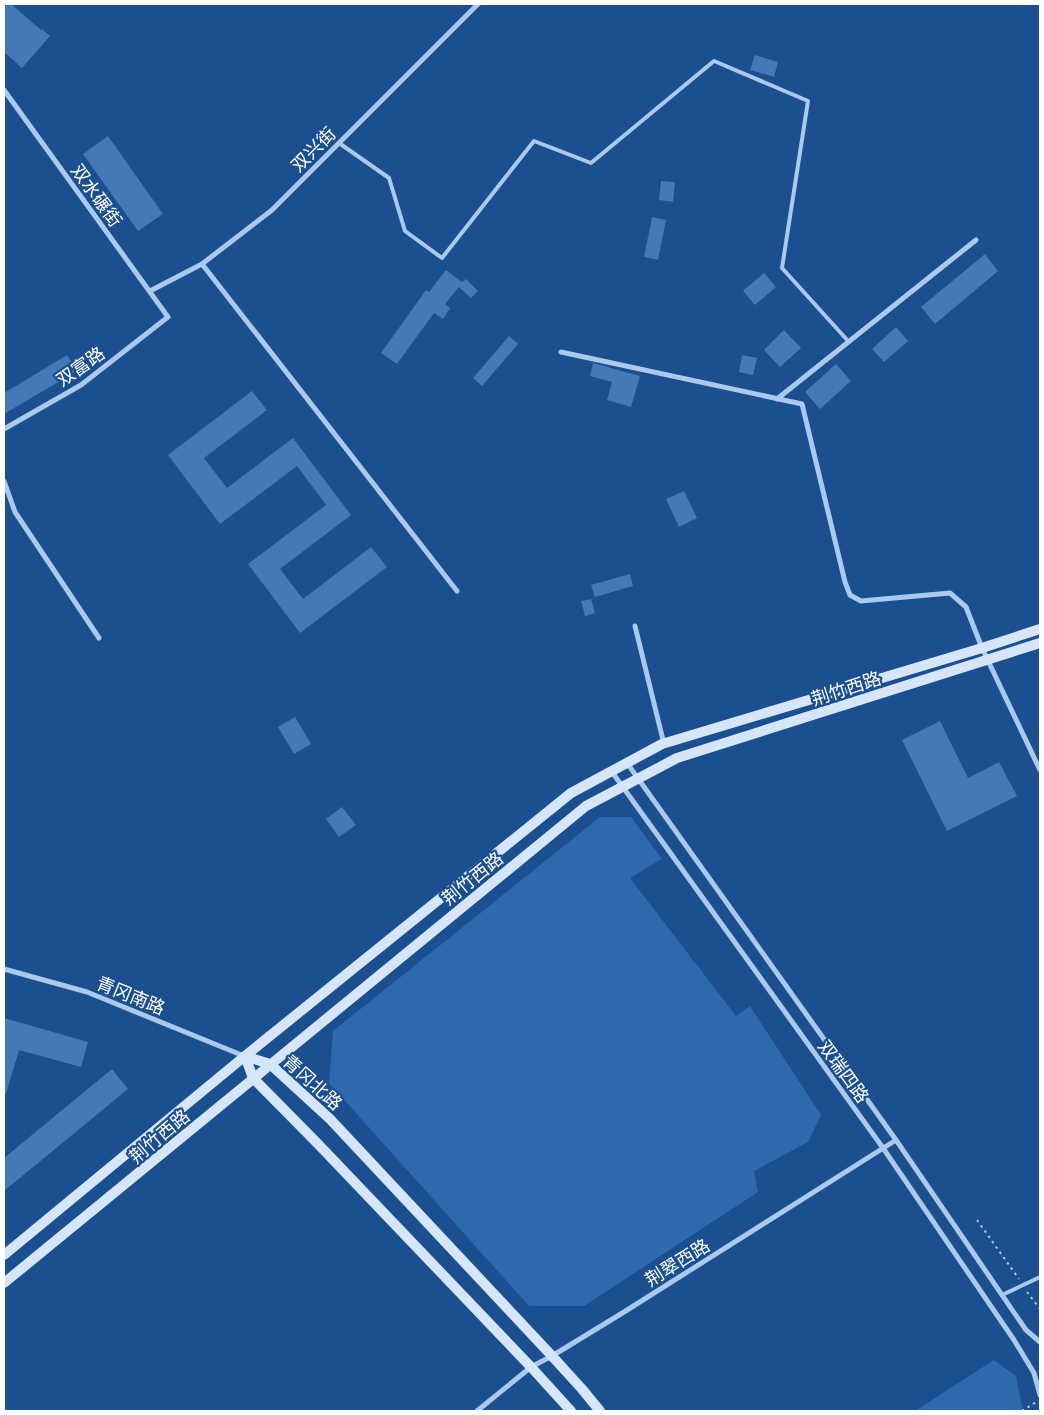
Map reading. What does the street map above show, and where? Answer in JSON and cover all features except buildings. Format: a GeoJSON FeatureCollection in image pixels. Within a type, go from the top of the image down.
{"type":"FeatureCollection","features":[{"type":"Feature","properties":{"kind":"main road","name":"荆竹西路"},"geometry":{"type":"LineString","coordinates":[[4,1255],[245,1056],[570,794],[664,744],[1040,629]]}},
{"type":"Feature","properties":{"kind":"main road","name":"荆竹西路"},"geometry":{"type":"LineString","coordinates":[[4,1283],[586,806],[678,758],[1040,643]]}},
{"type":"Feature","properties":{"kind":"main road","name":"青冈北路"},"geometry":{"type":"LineString","coordinates":[[245,1056],[270,1064],[330,1119],[552,1356],[600,1411]]}},
{"type":"Feature","properties":{"kind":"main road"},"geometry":{"type":"LineString","coordinates":[[245,1056],[253,1078],[326,1152],[571,1411]]}},
{"type":"Feature","properties":{"kind":"street","name":"双兴街"},"geometry":{"type":"LineString","coordinates":[[150,291],[202,264],[272,210],[478,4]]}},
{"type":"Feature","properties":{"kind":"street","name":"双水碾街"},"geometry":{"type":"LineString","coordinates":[[4,90],[168,317]]}},
{"type":"Feature","properties":{"kind":"street"},"geometry":{"type":"LineString","coordinates":[[777,399],[976,240]]}},
{"type":"Feature","properties":{"kind":"street"},"geometry":{"type":"LineString","coordinates":[[202,264],[457,591]]}},
{"type":"Feature","properties":{"kind":"street","name":"双富路"},"geometry":{"type":"LineString","coordinates":[[4,429],[81,385],[168,317]]}},
{"type":"Feature","properties":{"kind":"street"},"geometry":{"type":"LineString","coordinates":[[561,352],[802,404],[845,582],[850,595],[861,601],[950,593],[966,607],[982,648],[1040,770]]}},
{"type":"Feature","properties":{"kind":"street"},"geometry":{"type":"LineString","coordinates":[[4,481],[15,512],[98,638]]}},
{"type":"Feature","properties":{"kind":"street"},"geometry":{"type":"LineString","coordinates":[[635,626],[664,744]]}},
{"type":"Feature","properties":{"kind":"street","name":"双瑞四路"},"geometry":{"type":"LineString","coordinates":[[627,763],[896,1140],[1026,1330],[1040,1342]]}},
{"type":"Feature","properties":{"kind":"street","name":"双瑞四路"},"geometry":{"type":"LineString","coordinates":[[612,772],[883,1148],[1014,1340],[1034,1373],[1040,1397]]}},
{"type":"Feature","properties":{"kind":"street","name":"青冈南路"},"geometry":{"type":"LineString","coordinates":[[4,969],[87,992],[245,1056]]}},
{"type":"Feature","properties":{"kind":"street","name":"荆翠西路"},"geometry":{"type":"LineString","coordinates":[[477,1411],[531,1367],[552,1356],[896,1140]]}},
{"type":"Feature","properties":{"kind":"lane"},"geometry":{"type":"LineString","coordinates":[[339,143],[390,178],[406,231],[442,258],[534,141],[592,163],[714,61],[808,101],[782,268],[849,342]]}},
{"type":"Feature","properties":{"kind":"lane"},"geometry":{"type":"LineString","coordinates":[[1002,1295],[1040,1277]]}},
{"type":"Feature","properties":{"kind":"path"},"geometry":{"type":"LineString","coordinates":[[977,1220],[1040,1309]]}},
{"type":"Feature","properties":{"kind":"path"},"geometry":{"type":"LineString","coordinates":[[1022,1411],[1040,1397]]}},
{"type":"Feature","properties":{"kind":"shaded area"},"geometry":{"type":"Polygon","coordinates":[[[600,817],[631,817],[662,859],[630,878],[736,1016],[750,1006],[821,1115],[808,1142],[754,1171],[758,1192],[584,1306],[529,1306],[329,1083],[333,1031],[600,817]]]}},
{"type":"Feature","properties":{"kind":"shaded area"},"geometry":{"type":"Polygon","coordinates":[[[994,1360],[1016,1376],[1023,1411],[915,1411],[994,1360]]]}}]}
